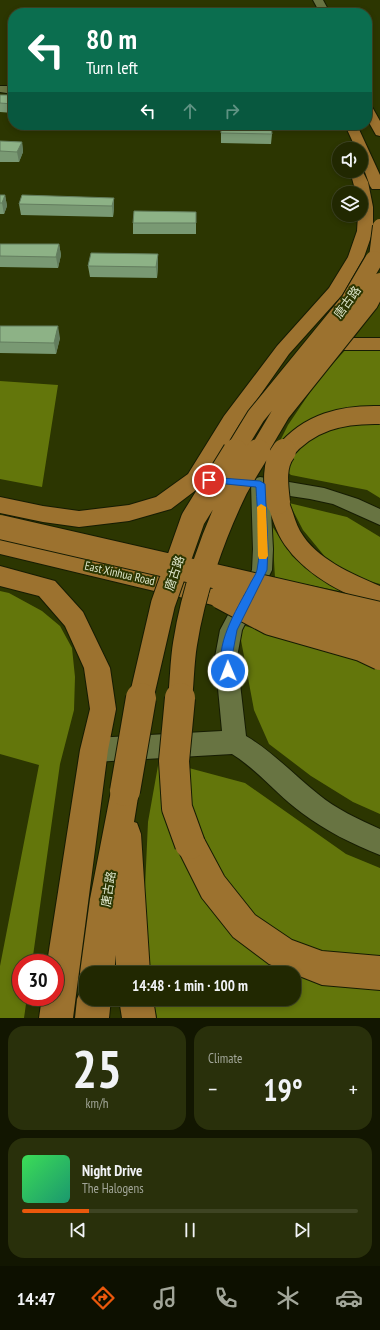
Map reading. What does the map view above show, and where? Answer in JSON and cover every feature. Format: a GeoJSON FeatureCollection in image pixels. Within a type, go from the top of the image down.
{"type":"FeatureCollection","features":[{"type":"Feature","properties":{"kind":"main road"},"geometry":{"type":"LineString","coordinates":[[372,114],[380,132]]}},
{"type":"Feature","properties":{"kind":"main road"},"geometry":{"type":"LineString","coordinates":[[372,117],[380,160]]}},
{"type":"Feature","properties":{"kind":"main road"},"geometry":{"type":"LineString","coordinates":[[340,130],[346,142]]}},
{"type":"Feature","properties":{"kind":"main road"},"geometry":{"type":"LineString","coordinates":[[353,130],[369,164],[380,198]]}},
{"type":"Feature","properties":{"kind":"main road"},"geometry":{"type":"LineString","coordinates":[[0,505],[43,514],[79,519],[129,513],[163,503],[196,479],[231,421],[283,350],[336,291],[356,257],[365,231],[366,207],[360,178]]}},
{"type":"Feature","properties":{"kind":"main road","name":"唐古路"},"geometry":{"type":"LineString","coordinates":[[98,966],[106,899],[142,692],[163,604],[194,519],[256,416],[350,301],[376,257],[380,226]]}},
{"type":"Feature","properties":{"kind":"main road"},"geometry":{"type":"LineString","coordinates":[[380,282],[368,303],[281,413],[238,486],[222,518],[194,602],[185,644],[174,761],[177,808],[190,844],[212,887],[244,926],[281,952],[322,968],[380,973]]}},
{"type":"Feature","properties":{"kind":"main road"},"geometry":{"type":"LineString","coordinates":[[283,350],[326,343],[380,344]]}},
{"type":"Feature","properties":{"kind":"main road"},"geometry":{"type":"LineString","coordinates":[[380,415],[363,414],[342,416],[325,421],[301,433],[279,458],[275,480],[278,502],[283,519],[296,542],[319,565],[380,597]]}},
{"type":"Feature","properties":{"kind":"main road","name":"East Xinhua Road"},"geometry":{"type":"LineString","coordinates":[[0,527],[380,614]]}},
{"type":"Feature","properties":{"kind":"main road","name":"East Xinhua Road"},"geometry":{"type":"LineString","coordinates":[[0,545],[380,634]]}},
{"type":"Feature","properties":{"kind":"main road"},"geometry":{"type":"LineString","coordinates":[[0,576],[46,588],[74,619],[97,668],[103,709],[94,750],[56,1018]]}},
{"type":"Feature","properties":{"kind":"main road"},"geometry":{"type":"LineString","coordinates":[[221,597],[270,623],[361,649],[380,658]]}},
{"type":"Feature","properties":{"kind":"main road"},"geometry":{"type":"LineString","coordinates":[[125,791],[133,966]]}},
{"type":"Feature","properties":{"kind":"main road"},"geometry":{"type":"LineString","coordinates":[[92,1018],[93,1006]]}},
{"type":"Feature","properties":{"kind":"main road"},"geometry":{"type":"LineString","coordinates":[[137,1006],[139,1018]]}},
{"type":"Feature","properties":{"kind":"street"},"geometry":{"type":"LineString","coordinates":[[196,479],[260,484],[336,497],[366,509],[380,518]]}},
{"type":"Feature","properties":{"kind":"street"},"geometry":{"type":"LineString","coordinates":[[235,742],[226,657],[231,630],[262,570],[263,548],[260,484]]}},
{"type":"Feature","properties":{"kind":"street"},"geometry":{"type":"LineString","coordinates":[[94,750],[235,742],[257,756],[310,804],[342,825],[380,842]]}},
{"type":"Feature","properties":{"kind":"green space"},"geometry":{"type":"Polygon","coordinates":[[[380,302],[380,338],[355,337],[380,302]]]}},
{"type":"Feature","properties":{"kind":"green space"},"geometry":{"type":"Polygon","coordinates":[[[348,347],[380,349],[380,498],[367,490],[291,475],[271,459],[288,425],[319,379],[348,347]]]}},
{"type":"Feature","properties":{"kind":"green space"},"geometry":{"type":"Polygon","coordinates":[[[0,381],[58,385],[42,487],[0,479],[0,381]]]}},
{"type":"Feature","properties":{"kind":"green space"},"geometry":{"type":"Polygon","coordinates":[[[289,503],[347,517],[380,537],[380,584],[369,581],[331,564],[303,530],[289,503]]]}},
{"type":"Feature","properties":{"kind":"green space"},"geometry":{"type":"Polygon","coordinates":[[[272,526],[292,556],[310,571],[349,593],[275,578],[272,526]]]}},
{"type":"Feature","properties":{"kind":"green space"},"geometry":{"type":"Polygon","coordinates":[[[0,591],[9,593],[42,611],[60,626],[72,648],[75,677],[74,710],[60,764],[33,954],[12,954],[12,1006],[26,1006],[24,1018],[0,1018],[0,966],[39,765],[0,754],[0,591]]]}},
{"type":"Feature","properties":{"kind":"green space"},"geometry":{"type":"Polygon","coordinates":[[[238,624],[350,655],[380,670],[380,814],[353,802],[311,776],[269,744],[254,710],[238,624]]]}},
{"type":"Feature","properties":{"kind":"green space"},"geometry":{"type":"Polygon","coordinates":[[[159,760],[245,783],[346,854],[380,868],[380,1018],[157,1018],[154,1006],[301,1006],[301,966],[148,966],[143,932],[148,822],[159,760]]]}},
{"type":"Feature","properties":{"kind":"building"},"geometry":{"type":"Polygon","coordinates":[[[0,95],[8,95],[8,104],[0,103],[0,95]]]}},
{"type":"Feature","properties":{"kind":"building"},"geometry":{"type":"Polygon","coordinates":[[[221,130],[272,130],[272,134],[221,133],[221,130]]]}},
{"type":"Feature","properties":{"kind":"building"},"geometry":{"type":"Polygon","coordinates":[[[0,141],[22,142],[17,152],[0,151],[0,141]]]}},
{"type":"Feature","properties":{"kind":"building"},"geometry":{"type":"Polygon","coordinates":[[[0,195],[5,195],[2,203],[0,203],[0,195]]]}},
{"type":"Feature","properties":{"kind":"building"},"geometry":{"type":"Polygon","coordinates":[[[22,195],[114,198],[112,206],[19,204],[22,195]]]}},
{"type":"Feature","properties":{"kind":"building"},"geometry":{"type":"Polygon","coordinates":[[[134,211],[196,212],[196,223],[133,223],[134,211]]]}},
{"type":"Feature","properties":{"kind":"building"},"geometry":{"type":"Polygon","coordinates":[[[0,244],[59,244],[56,257],[0,256],[0,244]]]}},
{"type":"Feature","properties":{"kind":"building"},"geometry":{"type":"Polygon","coordinates":[[[91,253],[158,254],[156,267],[88,266],[91,253]]]}},
{"type":"Feature","properties":{"kind":"building"},"geometry":{"type":"Polygon","coordinates":[[[0,326],[58,326],[54,343],[0,342],[0,326]]]}},
{"type":"Feature","properties":{"kind":"slow traffic"},"geometry":{"type":"LineString","coordinates":[[261,507],[263,556]]}},
{"type":"Feature","properties":{"kind":"route"},"geometry":{"type":"LineString","coordinates":[[209,480],[260,484],[263,548],[262,570],[231,630],[226,657],[228,671]]}}]}
